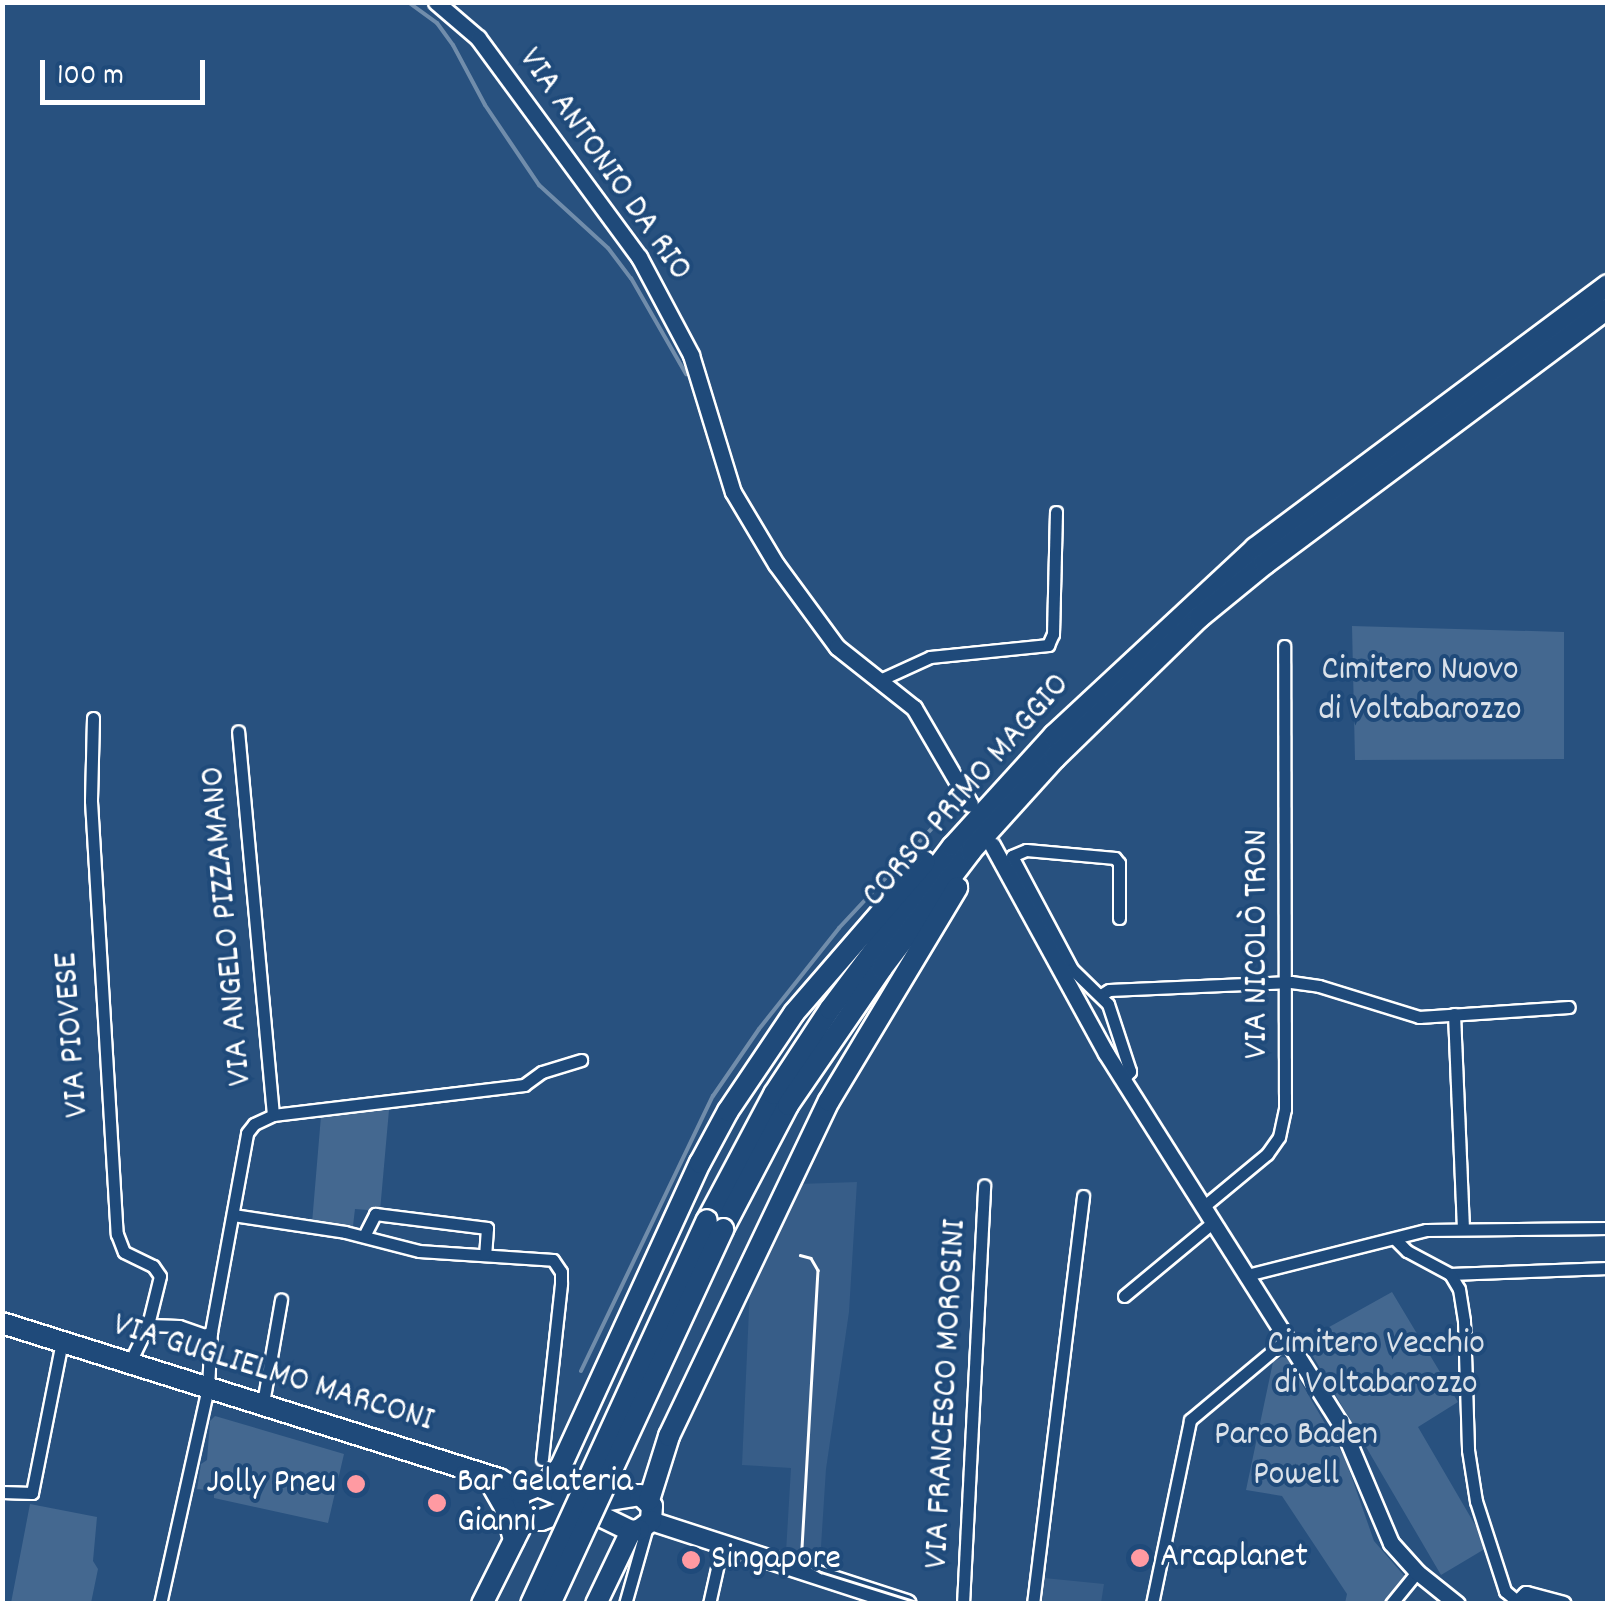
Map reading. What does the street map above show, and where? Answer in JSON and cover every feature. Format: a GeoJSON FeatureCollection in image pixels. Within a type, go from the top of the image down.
{"type":"FeatureCollection","features":[{"type":"Feature","properties":{"kind":"main road","name":"CORSO PRIMO MAGGIO"},"geometry":{"type":"LineString","coordinates":[[584,1508],[723,1230],[781,1100],[1048,753],[1118,670],[1255,548],[1608,285]]}},
{"type":"Feature","properties":{"kind":"main road","name":"CORSO PRIMO MAGGIO"},"geometry":{"type":"LineString","coordinates":[[1048,753],[1264,564],[1608,308]]}},
{"type":"Feature","properties":{"kind":"main road"},"geometry":{"type":"LineString","coordinates":[[525,1518],[518,1502],[561,1466],[700,1163],[760,1060],[875,916],[979,804],[1048,753]]}},
{"type":"Feature","properties":{"kind":"main road"},"geometry":{"type":"LineString","coordinates":[[596,1604],[645,1520],[669,1436],[828,1101],[974,861],[1048,753]]}},
{"type":"Feature","properties":{"kind":"main road","name":"VIA GUGLIELMO MARCONI"},"geometry":{"type":"LineString","coordinates":[[2,1323],[532,1490]]}},
{"type":"Feature","properties":{"kind":"main road"},"geometry":{"type":"LineString","coordinates":[[488,1478],[506,1508],[514,1540]]}},
{"type":"Feature","properties":{"kind":"main road"},"geometry":{"type":"LineString","coordinates":[[532,1490],[602,1501],[640,1495],[645,1520]]}},
{"type":"Feature","properties":{"kind":"main road"},"geometry":{"type":"LineString","coordinates":[[531,1604],[584,1508]]}},
{"type":"Feature","properties":{"kind":"main road"},"geometry":{"type":"LineString","coordinates":[[550,1604],[584,1508]]}},
{"type":"Feature","properties":{"kind":"main road"},"geometry":{"type":"LineString","coordinates":[[525,1518],[540,1520],[560,1513],[645,1520],[861,1597],[908,1604]]}},
{"type":"Feature","properties":{"kind":"main road"},"geometry":{"type":"LineString","coordinates":[[482,1604],[525,1518]]}},
{"type":"Feature","properties":{"kind":"street","name":"VIA ANTONIO DA RIO"},"geometry":{"type":"LineString","coordinates":[[436,2],[478,38],[639,257],[691,356],[729,483],[747,518],[837,647],[882,679],[928,728],[970,804]]}},
{"type":"Feature","properties":{"kind":"street"},"geometry":{"type":"LineString","coordinates":[[882,679],[930,657],[1048,644],[1053,634],[1056,512]]}},
{"type":"Feature","properties":{"kind":"street","name":"VIA NICOLÒ TRON"},"geometry":{"type":"LineString","coordinates":[[1204,1207],[1254,1166],[1279,1136],[1285,1109],[1284,646]]}},
{"type":"Feature","properties":{"kind":"street","name":"VIA PIOVESE"},"geometry":{"type":"LineString","coordinates":[[93,718],[90,801],[118,1234],[129,1257],[158,1269],[148,1324],[130,1362]]}},
{"type":"Feature","properties":{"kind":"street","name":"VIA ANGELO PIZZAMANO"},"geometry":{"type":"LineString","coordinates":[[238,732],[272,1115]]}},
{"type":"Feature","properties":{"kind":"street"},"geometry":{"type":"LineString","coordinates":[[992,845],[1122,1080],[1350,1442],[1391,1542],[1417,1572],[1456,1604]]}},
{"type":"Feature","properties":{"kind":"street"},"geometry":{"type":"LineString","coordinates":[[1119,918],[1119,863],[1115,858],[1026,850],[1012,856],[1072,968],[1101,995],[1118,1026],[1130,1071],[1122,1080]]}},
{"type":"Feature","properties":{"kind":"street"},"geometry":{"type":"LineString","coordinates":[[1101,995],[1109,990],[1285,983],[1320,986],[1413,1016],[1570,1006]]}},
{"type":"Feature","properties":{"kind":"street"},"geometry":{"type":"LineString","coordinates":[[1454,1014],[1463,1230]]}},
{"type":"Feature","properties":{"kind":"street","name":"VIA ANGELO PIZZAMANO"},"geometry":{"type":"LineString","coordinates":[[211,1332],[248,1133],[254,1124],[272,1115],[524,1085],[542,1072],[582,1060]]}},
{"type":"Feature","properties":{"kind":"street","name":"VIA FRANCESCO MOROSINI"},"geometry":{"type":"LineString","coordinates":[[963,1604],[984,1186]]}},
{"type":"Feature","properties":{"kind":"street"},"geometry":{"type":"LineString","coordinates":[[1033,1604],[1083,1196]]}},
{"type":"Feature","properties":{"kind":"street"},"geometry":{"type":"LineString","coordinates":[[364,1236],[375,1214],[488,1228],[485,1254]]}},
{"type":"Feature","properties":{"kind":"street"},"geometry":{"type":"LineString","coordinates":[[233,1215],[364,1236],[419,1251],[552,1260],[561,1272],[542,1459]]}},
{"type":"Feature","properties":{"kind":"street"},"geometry":{"type":"LineString","coordinates":[[1124,1296],[1213,1222]]}},
{"type":"Feature","properties":{"kind":"street"},"geometry":{"type":"LineString","coordinates":[[1247,1275],[1426,1230],[1608,1228]]}},
{"type":"Feature","properties":{"kind":"street"},"geometry":{"type":"LineString","coordinates":[[1395,1239],[1407,1252],[1450,1274],[1608,1268]]}},
{"type":"Feature","properties":{"kind":"street"},"geometry":{"type":"LineString","coordinates":[[1450,1274],[1459,1289],[1464,1321],[1468,1450],[1476,1501],[1507,1594],[1517,1602],[1535,1594],[1563,1604]]}},
{"type":"Feature","properties":{"kind":"street"},"geometry":{"type":"LineString","coordinates":[[263,1403],[281,1300]]}},
{"type":"Feature","properties":{"kind":"street"},"geometry":{"type":"LineString","coordinates":[[148,1324],[178,1326],[198,1334],[211,1332],[208,1387],[160,1604]]}},
{"type":"Feature","properties":{"kind":"street"},"geometry":{"type":"LineString","coordinates":[[1152,1604],[1190,1420],[1288,1338]]}},
{"type":"Feature","properties":{"kind":"street"},"geometry":{"type":"LineString","coordinates":[[2,1492],[32,1493],[62,1342]]}},
{"type":"Feature","properties":{"kind":"street"},"geometry":{"type":"LineString","coordinates":[[626,1604],[645,1520]]}},
{"type":"Feature","properties":{"kind":"street"},"geometry":{"type":"LineString","coordinates":[[709,1604],[722,1546]]}},
{"type":"Feature","properties":{"kind":"street"},"geometry":{"type":"LineString","coordinates":[[1391,1604],[1417,1572]]}},
{"type":"Feature","properties":{"kind":"shaded area"},"geometry":{"type":"Polygon","coordinates":[[[857,1182],[849,1312],[826,1469],[820,1562],[786,1552],[791,1468],[742,1465],[750,1287],[799,1184],[857,1182]]]}},
{"type":"Feature","properties":{"kind":"shaded area"},"geometry":{"type":"Polygon","coordinates":[[[1044,1578],[1104,1584],[1101,1603],[1041,1603],[1044,1578]]]}},
{"type":"Feature","properties":{"kind":"green space","name":"Cimitero Nuovo di Voltabarozzo"},"geometry":{"type":"Polygon","coordinates":[[[1352,626],[1564,632],[1564,759],[1355,760],[1352,626]]]}},
{"type":"Feature","properties":{"kind":"green space"},"geometry":{"type":"Polygon","coordinates":[[[389,1110],[380,1211],[355,1209],[353,1226],[312,1223],[321,1116],[389,1110]]]}},
{"type":"Feature","properties":{"kind":"green space","name":"Cimitero Vecchio di Voltabarozzo"},"geometry":{"type":"Polygon","coordinates":[[[1392,1292],[1458,1402],[1418,1427],[1488,1547],[1441,1575],[1304,1341],[1392,1292]]]}},
{"type":"Feature","properties":{"kind":"green space","name":"Parco Baden Powell"},"geometry":{"type":"Polygon","coordinates":[[[1287,1358],[1345,1458],[1374,1541],[1407,1579],[1386,1603],[1345,1603],[1347,1594],[1282,1496],[1246,1490],[1273,1362],[1287,1358]]]}},
{"type":"Feature","properties":{"kind":"green space"},"geometry":{"type":"Polygon","coordinates":[[[215,1416],[344,1454],[328,1523],[214,1498],[214,1491],[197,1489],[201,1464],[207,1460],[210,1421],[215,1416]]]}},
{"type":"Feature","properties":{"kind":"green space"},"geometry":{"type":"Polygon","coordinates":[[[30,1504],[97,1517],[93,1561],[98,1569],[91,1603],[11,1603],[30,1504]]]}},
{"type":"Feature","properties":{"kind":"waterway"},"geometry":{"type":"LineString","coordinates":[[408,2],[437,23],[453,45],[485,105],[539,185],[608,248],[631,278],[686,374]]}},
{"type":"Feature","properties":{"kind":"waterway"},"geometry":{"type":"LineString","coordinates":[[581,1371],[713,1096],[759,1029],[839,928],[951,808]]}},
{"type":"Feature","properties":{"kind":"tram line"},"geometry":{"type":"LineString","coordinates":[[800,1255],[811,1258],[818,1270],[802,1551],[810,1566],[821,1572],[923,1604]]}},
{"type":"Feature","properties":{"kind":"place","name":"Jolly Pneu"},"geometry":{"type":"Point","coordinates":[356,1484]}},
{"type":"Feature","properties":{"kind":"place","name":"Bar Gelateria Gianni"},"geometry":{"type":"Point","coordinates":[437,1503]}},
{"type":"Feature","properties":{"kind":"place","name":"Arcaplanet"},"geometry":{"type":"Point","coordinates":[1140,1558]}},
{"type":"Feature","properties":{"kind":"place","name":"Singapore"},"geometry":{"type":"Point","coordinates":[691,1560]}}]}
